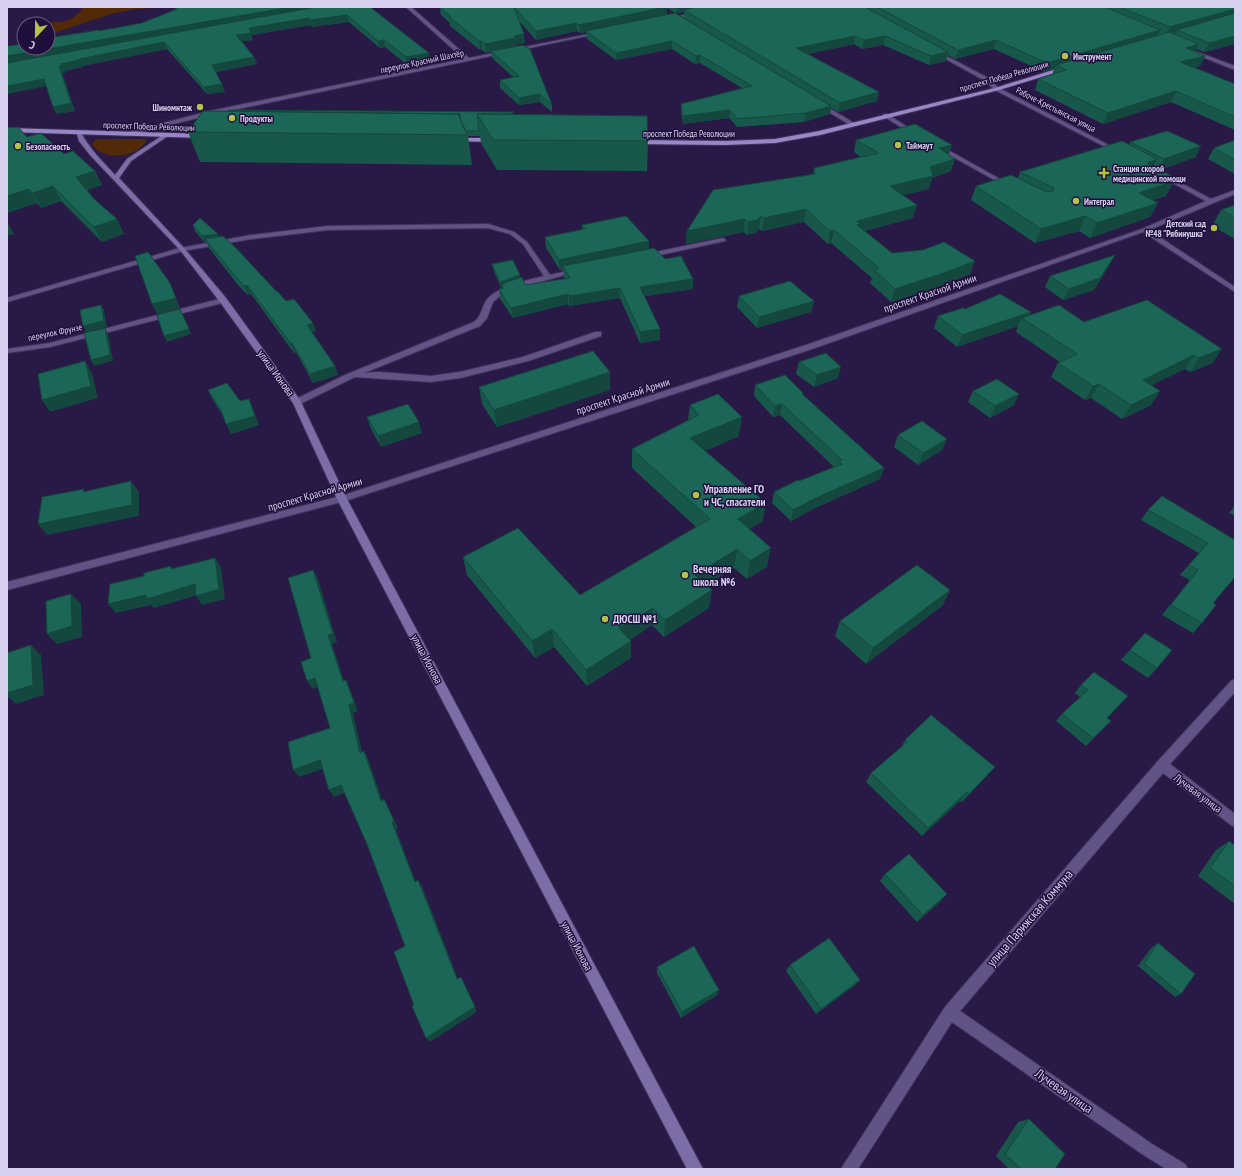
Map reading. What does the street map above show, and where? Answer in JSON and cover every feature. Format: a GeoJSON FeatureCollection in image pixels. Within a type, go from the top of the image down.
{"type":"FeatureCollection","features":[{"type":"Feature","properties":{"kind":"main road","name":"проспект Победа Революции"},"geometry":{"type":"LineString","coordinates":[[630,142],[726,143],[775,140],[820,132],[997,89],[1072,66]]}},
{"type":"Feature","properties":{"kind":"main road","name":"проспект Победа Революции"},"geometry":{"type":"LineString","coordinates":[[7,130],[165,136],[212,136]]}},
{"type":"Feature","properties":{"kind":"main road","name":"улица Ионова"},"geometry":{"type":"LineString","coordinates":[[78,132],[82,141],[89,150],[182,249],[223,300],[297,402],[342,499],[695,1169]]}},
{"type":"Feature","properties":{"kind":"main road"},"geometry":{"type":"LineString","coordinates":[[115,179],[129,160],[165,136]]}},
{"type":"Feature","properties":{"kind":"main road"},"geometry":{"type":"LineString","coordinates":[[448,140],[503,140]]}},
{"type":"Feature","properties":{"kind":"street"},"geometry":{"type":"LineString","coordinates":[[408,7],[468,60]]}},
{"type":"Feature","properties":{"kind":"street"},"geometry":{"type":"LineString","coordinates":[[661,20],[724,7]]}},
{"type":"Feature","properties":{"kind":"street"},"geometry":{"type":"LineString","coordinates":[[671,14],[683,21]]}},
{"type":"Feature","properties":{"kind":"street","name":"переулок Красный Шахтёр"},"geometry":{"type":"LineString","coordinates":[[124,134],[210,113],[607,31]]}},
{"type":"Feature","properties":{"kind":"street","name":"Рабоче-Крестьянская улица"},"geometry":{"type":"LineString","coordinates":[[929,48],[984,78],[997,89],[1122,154]]}},
{"type":"Feature","properties":{"kind":"street"},"geometry":{"type":"LineString","coordinates":[[1188,49],[1235,68]]}},
{"type":"Feature","properties":{"kind":"street"},"geometry":{"type":"LineString","coordinates":[[816,102],[852,124]]}},
{"type":"Feature","properties":{"kind":"street"},"geometry":{"type":"LineString","coordinates":[[885,116],[918,135]]}},
{"type":"Feature","properties":{"kind":"street"},"geometry":{"type":"LineString","coordinates":[[931,142],[1010,187]]}},
{"type":"Feature","properties":{"kind":"street"},"geometry":{"type":"LineString","coordinates":[[1149,168],[1211,200]]}},
{"type":"Feature","properties":{"kind":"street","name":"проспект Красной Армии"},"geometry":{"type":"LineString","coordinates":[[7,586],[342,499],[809,347],[1144,230],[1211,200],[1235,192]]}},
{"type":"Feature","properties":{"kind":"street"},"geometry":{"type":"LineString","coordinates":[[7,300],[182,249],[328,228],[488,226],[512,233],[525,242],[548,277]]}},
{"type":"Feature","properties":{"kind":"street"},"geometry":{"type":"LineString","coordinates":[[1144,230],[1235,290]]}},
{"type":"Feature","properties":{"kind":"street"},"geometry":{"type":"LineString","coordinates":[[639,258],[723,240]]}},
{"type":"Feature","properties":{"kind":"street"},"geometry":{"type":"LineString","coordinates":[[297,402],[348,377],[477,324],[486,316],[487,308],[491,299],[500,293],[548,277],[586,269]]}},
{"type":"Feature","properties":{"kind":"street","name":"переулок Фрунзе"},"geometry":{"type":"LineString","coordinates":[[7,352],[50,345],[223,300]]}},
{"type":"Feature","properties":{"kind":"street"},"geometry":{"type":"LineString","coordinates":[[348,377],[379,375],[431,379],[460,375],[525,359],[598,334]]}},
{"type":"Feature","properties":{"kind":"street","name":"улица Парижская Коммуна"},"geometry":{"type":"LineString","coordinates":[[849,1169],[950,1012],[1162,765],[1235,684]]}},
{"type":"Feature","properties":{"kind":"street","name":"Лучевая улица"},"geometry":{"type":"LineString","coordinates":[[1162,765],[1235,821]]}},
{"type":"Feature","properties":{"kind":"street","name":"Лучевая улица"},"geometry":{"type":"LineString","coordinates":[[950,1012],[1147,1149],[1180,1169]]}},
{"type":"Feature","properties":{"kind":"shaded area"},"geometry":{"type":"Polygon","coordinates":[[[82,7],[175,7],[135,9],[111,14],[56,32],[56,22],[66,21],[76,16],[82,10],[82,7]]]}},
{"type":"Feature","properties":{"kind":"shaded area"},"geometry":{"type":"Polygon","coordinates":[[[96,139],[147,139],[137,150],[129,154],[112,155],[97,150],[92,144],[96,139]]]}},
{"type":"Feature","properties":{"kind":"building"},"geometry":{"type":"Polygon","coordinates":[[[175,7],[291,7],[56,48],[56,37],[142,23],[177,9],[175,7]]]}},
{"type":"Feature","properties":{"kind":"building"},"geometry":{"type":"Polygon","coordinates":[[[316,7],[370,7],[429,53],[406,57],[384,40],[378,41],[347,15],[310,20],[309,18],[249,28],[251,33],[236,35],[254,57],[212,65],[222,84],[204,87],[164,42],[61,64],[62,66],[59,66],[71,103],[53,107],[44,79],[7,86],[7,63],[46,56],[56,56],[56,54],[316,7]]]}},
{"type":"Feature","properties":{"kind":"building"},"geometry":{"type":"Polygon","coordinates":[[[440,7],[514,7],[524,34],[514,36],[516,38],[485,44],[479,41],[449,17],[451,17],[440,7]]]}},
{"type":"Feature","properties":{"kind":"building"},"geometry":{"type":"Polygon","coordinates":[[[514,7],[666,7],[579,25],[576,23],[536,31],[514,7]]]}},
{"type":"Feature","properties":{"kind":"building"},"geometry":{"type":"Polygon","coordinates":[[[697,7],[865,7],[948,52],[931,56],[885,36],[864,40],[855,36],[796,48],[879,92],[840,103],[684,10],[697,7]]]}},
{"type":"Feature","properties":{"kind":"building"},"geometry":{"type":"Polygon","coordinates":[[[877,7],[1105,7],[1160,30],[1047,63],[996,40],[958,50],[877,7]]]}},
{"type":"Feature","properties":{"kind":"building"},"geometry":{"type":"Polygon","coordinates":[[[1119,7],[1235,7],[1235,9],[1170,27],[1119,7]]]}},
{"type":"Feature","properties":{"kind":"building"},"geometry":{"type":"Polygon","coordinates":[[[675,13],[831,106],[806,113],[738,119],[730,110],[683,116],[681,104],[752,86],[700,55],[696,56],[672,41],[616,53],[586,31],[675,13]]]}},
{"type":"Feature","properties":{"kind":"building"},"geometry":{"type":"Polygon","coordinates":[[[1235,13],[1235,36],[1209,43],[1177,30],[1235,13]]]}},
{"type":"Feature","properties":{"kind":"building"},"geometry":{"type":"Polygon","coordinates":[[[1169,32],[1199,44],[1186,48],[1205,56],[1180,62],[1235,84],[1235,117],[1176,91],[1108,113],[1038,79],[1066,70],[1056,65],[1169,32]]]}},
{"type":"Feature","properties":{"kind":"building"},"geometry":{"type":"Polygon","coordinates":[[[16,45],[16,54],[7,56],[7,46],[16,45]]]}},
{"type":"Feature","properties":{"kind":"building"},"geometry":{"type":"Polygon","coordinates":[[[523,45],[530,49],[552,105],[540,94],[519,98],[500,80],[519,76],[491,51],[523,45]]]}},
{"type":"Feature","properties":{"kind":"building"},"geometry":{"type":"Polygon","coordinates":[[[203,111],[460,114],[458,114],[467,135],[188,132],[203,111]]]}},
{"type":"Feature","properties":{"kind":"building"},"geometry":{"type":"Polygon","coordinates":[[[228,111],[514,112],[510,114],[477,114],[479,131],[466,131],[461,121],[460,114],[228,111]]]}},
{"type":"Feature","properties":{"kind":"building"},"geometry":{"type":"Polygon","coordinates":[[[477,114],[647,116],[648,141],[493,140],[477,114]]]}},
{"type":"Feature","properties":{"kind":"building"},"geometry":{"type":"Polygon","coordinates":[[[915,124],[952,145],[939,148],[955,159],[930,167],[933,176],[890,186],[917,205],[857,221],[860,224],[857,225],[892,253],[923,250],[944,242],[975,261],[895,289],[874,270],[879,268],[834,230],[830,231],[806,209],[764,218],[761,216],[758,220],[748,222],[745,219],[687,231],[713,190],[815,174],[814,168],[879,153],[856,140],[915,124]]]}},
{"type":"Feature","properties":{"kind":"building"},"geometry":{"type":"Polygon","coordinates":[[[18,127],[27,137],[41,133],[64,154],[73,151],[95,171],[76,177],[94,199],[117,219],[94,227],[53,186],[33,193],[29,189],[7,196],[7,128],[18,127]]]}},
{"type":"Feature","properties":{"kind":"building"},"geometry":{"type":"Polygon","coordinates":[[[1167,131],[1201,146],[1164,159],[1130,142],[1167,131]]]}},
{"type":"Feature","properties":{"kind":"building"},"geometry":{"type":"Polygon","coordinates":[[[1235,140],[1235,160],[1214,148],[1235,140]]]}},
{"type":"Feature","properties":{"kind":"building"},"geometry":{"type":"Polygon","coordinates":[[[1122,141],[1157,159],[1147,163],[1172,176],[1167,178],[1174,181],[1139,193],[1158,203],[1097,223],[1085,216],[1041,229],[976,186],[1011,175],[1047,192],[1053,191],[1054,188],[1020,172],[1122,141]]]}},
{"type":"Feature","properties":{"kind":"building"},"geometry":{"type":"Polygon","coordinates":[[[1235,205],[1235,217],[1221,210],[1235,205]]]}},
{"type":"Feature","properties":{"kind":"building"},"geometry":{"type":"Polygon","coordinates":[[[626,216],[649,241],[559,260],[545,237],[585,229],[582,225],[626,216]]]}},
{"type":"Feature","properties":{"kind":"building"},"geometry":{"type":"Polygon","coordinates":[[[200,218],[218,234],[202,236],[193,225],[200,218]]]}},
{"type":"Feature","properties":{"kind":"building"},"geometry":{"type":"Polygon","coordinates":[[[223,236],[286,301],[294,299],[313,323],[307,325],[335,366],[310,374],[292,343],[291,344],[247,285],[244,286],[205,239],[223,236]]]}},
{"type":"Feature","properties":{"kind":"building"},"geometry":{"type":"Polygon","coordinates":[[[654,248],[665,259],[681,256],[693,279],[640,287],[660,329],[640,332],[620,288],[569,296],[568,294],[511,308],[499,289],[503,288],[502,285],[507,282],[522,277],[525,285],[570,278],[563,266],[654,248]]]}},
{"type":"Feature","properties":{"kind":"building"},"geometry":{"type":"Polygon","coordinates":[[[148,252],[170,283],[176,298],[152,304],[135,256],[148,252]]]}},
{"type":"Feature","properties":{"kind":"building"},"geometry":{"type":"Polygon","coordinates":[[[1115,255],[1100,278],[1069,289],[1050,276],[1115,255]]]}},
{"type":"Feature","properties":{"kind":"building"},"geometry":{"type":"Polygon","coordinates":[[[513,260],[520,275],[500,282],[492,264],[513,260]]]}},
{"type":"Feature","properties":{"kind":"building"},"geometry":{"type":"Polygon","coordinates":[[[790,281],[814,301],[759,317],[739,296],[790,281]]]}},
{"type":"Feature","properties":{"kind":"building"},"geometry":{"type":"Polygon","coordinates":[[[1000,294],[1031,312],[962,335],[938,316],[963,308],[965,309],[1000,294]]]}},
{"type":"Feature","properties":{"kind":"building"},"geometry":{"type":"Polygon","coordinates":[[[1147,300],[1222,349],[1199,358],[1194,355],[1143,380],[1160,391],[1131,405],[1099,384],[1093,386],[1058,363],[1077,354],[1022,318],[1059,305],[1084,322],[1147,300]]]}},
{"type":"Feature","properties":{"kind":"building"},"geometry":{"type":"Polygon","coordinates":[[[101,305],[104,321],[83,326],[80,310],[101,305]]]}},
{"type":"Feature","properties":{"kind":"building"},"geometry":{"type":"Polygon","coordinates":[[[180,309],[189,329],[164,336],[157,315],[180,309]]]}},
{"type":"Feature","properties":{"kind":"building"},"geometry":{"type":"Polygon","coordinates":[[[105,328],[110,355],[91,360],[84,333],[105,328]]]}},
{"type":"Feature","properties":{"kind":"building"},"geometry":{"type":"Polygon","coordinates":[[[593,351],[610,372],[494,410],[479,387],[593,351]]]}},
{"type":"Feature","properties":{"kind":"building"},"geometry":{"type":"Polygon","coordinates":[[[826,353],[841,367],[817,375],[799,362],[826,353]]]}},
{"type":"Feature","properties":{"kind":"building"},"geometry":{"type":"Polygon","coordinates":[[[85,361],[91,386],[42,400],[38,374],[85,361]]]}},
{"type":"Feature","properties":{"kind":"building"},"geometry":{"type":"Polygon","coordinates":[[[785,375],[803,393],[802,394],[884,468],[818,497],[793,510],[774,492],[798,480],[799,481],[842,464],[839,462],[842,460],[782,404],[775,406],[755,385],[785,375]]]}},
{"type":"Feature","properties":{"kind":"building"},"geometry":{"type":"Polygon","coordinates":[[[997,379],[1019,394],[995,406],[973,391],[997,379]]]}},
{"type":"Feature","properties":{"kind":"building"},"geometry":{"type":"Polygon","coordinates":[[[227,383],[240,401],[249,399],[255,416],[226,424],[221,410],[208,390],[227,383]]]}},
{"type":"Feature","properties":{"kind":"building"},"geometry":{"type":"Polygon","coordinates":[[[718,394],[742,417],[690,438],[766,503],[738,519],[771,548],[750,561],[737,549],[695,575],[712,590],[665,620],[653,608],[619,628],[631,641],[586,670],[552,629],[532,641],[463,557],[518,528],[580,595],[710,519],[632,449],[699,415],[690,405],[718,394]]]}},
{"type":"Feature","properties":{"kind":"building"},"geometry":{"type":"Polygon","coordinates":[[[408,404],[419,422],[378,436],[367,417],[408,404]]]}},
{"type":"Feature","properties":{"kind":"building"},"geometry":{"type":"Polygon","coordinates":[[[922,421],[947,439],[923,453],[898,435],[922,421]]]}},
{"type":"Feature","properties":{"kind":"building"},"geometry":{"type":"Polygon","coordinates":[[[131,481],[132,505],[38,524],[42,497],[84,489],[83,492],[131,481]]]}},
{"type":"Feature","properties":{"kind":"building"},"geometry":{"type":"Polygon","coordinates":[[[1162,496],[1235,540],[1235,577],[1213,603],[1216,605],[1202,623],[1171,605],[1198,570],[1189,565],[1208,543],[1148,510],[1162,496]]]}},
{"type":"Feature","properties":{"kind":"building"},"geometry":{"type":"Polygon","coordinates":[[[215,558],[219,589],[196,596],[195,584],[147,599],[146,595],[108,604],[110,584],[144,576],[144,573],[171,566],[171,569],[215,558]]]}},
{"type":"Feature","properties":{"kind":"building"},"geometry":{"type":"Polygon","coordinates":[[[917,565],[950,590],[873,648],[840,621],[917,565]]]}},
{"type":"Feature","properties":{"kind":"building"},"geometry":{"type":"Polygon","coordinates":[[[313,570],[333,634],[328,635],[343,681],[346,680],[354,703],[349,705],[360,753],[364,751],[381,801],[384,799],[394,821],[392,822],[415,882],[418,880],[457,979],[461,977],[475,1007],[426,1038],[412,1006],[414,1005],[394,952],[405,946],[367,844],[341,785],[329,790],[320,760],[293,770],[288,742],[330,728],[315,678],[307,681],[301,662],[311,658],[288,578],[313,570]]]}},
{"type":"Feature","properties":{"kind":"building"},"geometry":{"type":"Polygon","coordinates":[[[71,594],[72,626],[47,634],[46,601],[71,594]]]}},
{"type":"Feature","properties":{"kind":"building"},"geometry":{"type":"Polygon","coordinates":[[[1145,633],[1172,650],[1157,668],[1130,650],[1145,633]]]}},
{"type":"Feature","properties":{"kind":"building"},"geometry":{"type":"Polygon","coordinates":[[[31,645],[33,685],[7,693],[7,653],[31,645]]]}},
{"type":"Feature","properties":{"kind":"building"},"geometry":{"type":"Polygon","coordinates":[[[1094,672],[1128,696],[1107,718],[1111,721],[1093,738],[1062,714],[1088,690],[1081,685],[1094,672]]]}},
{"type":"Feature","properties":{"kind":"building"},"geometry":{"type":"Polygon","coordinates":[[[931,715],[995,767],[969,794],[967,792],[928,828],[871,773],[907,742],[905,740],[931,715]]]}},
{"type":"Feature","properties":{"kind":"building"},"geometry":{"type":"Polygon","coordinates":[[[1229,841],[1235,846],[1235,886],[1210,868],[1229,841]]]}},
{"type":"Feature","properties":{"kind":"building"},"geometry":{"type":"Polygon","coordinates":[[[909,854],[947,894],[923,915],[885,874],[909,854]]]}},
{"type":"Feature","properties":{"kind":"building"},"geometry":{"type":"Polygon","coordinates":[[[829,938],[860,980],[821,1009],[790,965],[829,938]]]}},
{"type":"Feature","properties":{"kind":"building"},"geometry":{"type":"Polygon","coordinates":[[[1158,943],[1195,974],[1181,994],[1144,963],[1158,943]]]}},
{"type":"Feature","properties":{"kind":"building"},"geometry":{"type":"Polygon","coordinates":[[[694,946],[719,990],[682,1012],[657,967],[694,946]]]}},
{"type":"Feature","properties":{"kind":"building"},"geometry":{"type":"Polygon","coordinates":[[[1029,1119],[1065,1154],[1055,1169],[1021,1169],[1005,1154],[1029,1119]]]}},
{"type":"Feature","properties":{"kind":"place","name":"Инструмент"},"geometry":{"type":"Point","coordinates":[1065,56]}},
{"type":"Feature","properties":{"kind":"place","name":"Шиномнтаж"},"geometry":{"type":"Point","coordinates":[200,107]}},
{"type":"Feature","properties":{"kind":"place","name":"Продукты"},"geometry":{"type":"Point","coordinates":[232,118]}},
{"type":"Feature","properties":{"kind":"place","name":"Таймаут"},"geometry":{"type":"Point","coordinates":[898,145]}},
{"type":"Feature","properties":{"kind":"place","name":"Безопасность"},"geometry":{"type":"Point","coordinates":[18,146]}},
{"type":"Feature","properties":{"kind":"place","name":"Станция скорой медицинской помощи"},"geometry":{"type":"Point","coordinates":[1104,173]}},
{"type":"Feature","properties":{"kind":"place","name":"Интеграл"},"geometry":{"type":"Point","coordinates":[1076,201]}},
{"type":"Feature","properties":{"kind":"place","name":"Детский сад №48 \"Рябинушка\""},"geometry":{"type":"Point","coordinates":[1214,228]}},
{"type":"Feature","properties":{"kind":"place","name":"Управление ГО и ЧС, спасатели"},"geometry":{"type":"Point","coordinates":[696,495]}},
{"type":"Feature","properties":{"kind":"place","name":"Вечерняя школа №6"},"geometry":{"type":"Point","coordinates":[685,575]}},
{"type":"Feature","properties":{"kind":"place","name":"ДЮСШ №1"},"geometry":{"type":"Point","coordinates":[605,619]}}]}
